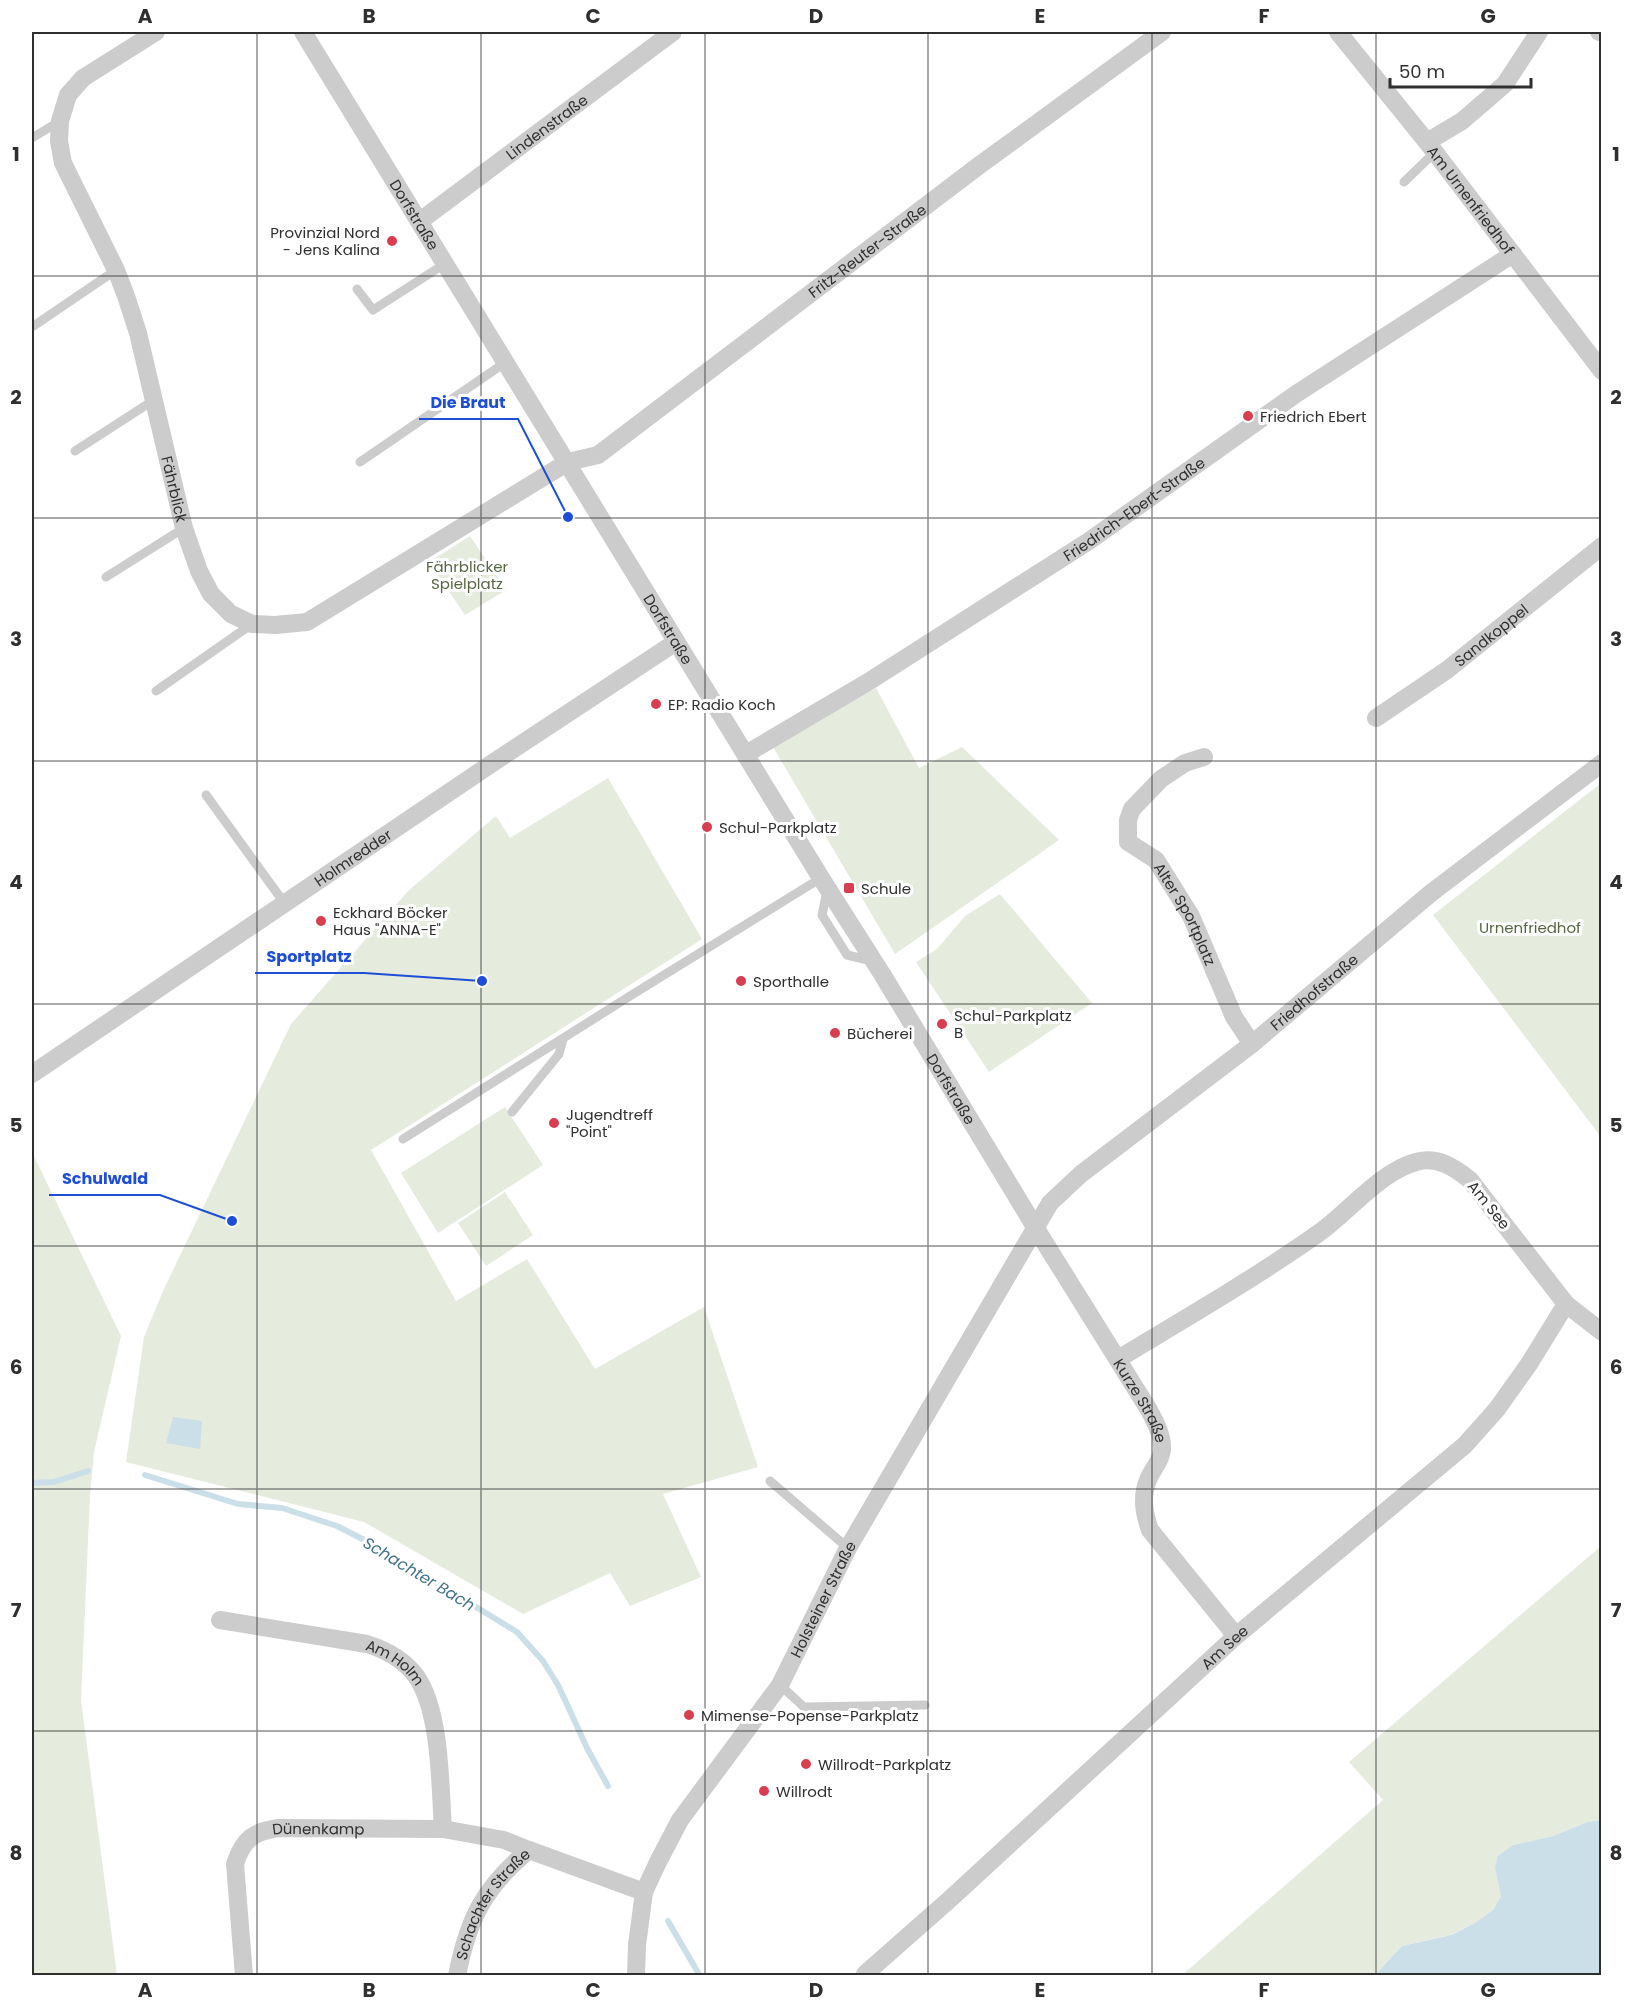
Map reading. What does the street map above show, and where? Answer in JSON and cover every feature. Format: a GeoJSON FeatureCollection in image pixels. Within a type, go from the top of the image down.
{"type":"FeatureCollection","features":[{"type":"Feature","properties":{"kind":"street","name":"Fährblick"},"geometry":{"type":"LineString","coordinates":[[156,32],[83,78],[69,95],[60,122],[59,141],[63,163],[116,270],[138,333],[184,528],[211,594],[231,614],[252,624],[275,625],[307,622],[568,462]]}},
{"type":"Feature","properties":{"kind":"street","name":"Dorfstraße"},"geometry":{"type":"LineString","coordinates":[[303,32],[1035,1227]]}},
{"type":"Feature","properties":{"kind":"street","name":"Lindenstraße"},"geometry":{"type":"LineString","coordinates":[[420,221],[673,32]]}},
{"type":"Feature","properties":{"kind":"street","name":"Fritz-Reuter-Straße"},"geometry":{"type":"LineString","coordinates":[[568,462],[598,455],[986,161],[1162,32]]}},
{"type":"Feature","properties":{"kind":"street","name":"Am Urnenfriedhof"},"geometry":{"type":"LineString","coordinates":[[1338,32],[1514,254],[1602,371]]}},
{"type":"Feature","properties":{"kind":"street"},"geometry":{"type":"LineString","coordinates":[[1430,147],[1505,84],[1539,32]]}},
{"type":"Feature","properties":{"kind":"street","name":"Friedrich-Ebert-Straße"},"geometry":{"type":"LineString","coordinates":[[746,754],[868,682],[1089,541],[1296,394],[1514,254]]}},
{"type":"Feature","properties":{"kind":"street","name":"Sandkoppel"},"geometry":{"type":"LineString","coordinates":[[1376,718],[1447,670],[1602,546]]}},
{"type":"Feature","properties":{"kind":"street","name":"Holmredder"},"geometry":{"type":"LineString","coordinates":[[32,1074],[676,642]]}},
{"type":"Feature","properties":{"kind":"street","name":"Alter Sportplatz"},"geometry":{"type":"LineString","coordinates":[[1204,757],[1185,763],[1161,779],[1132,809],[1128,820],[1128,842],[1156,860],[1191,916],[1234,1017],[1252,1044]]}},
{"type":"Feature","properties":{"kind":"street","name":"Friedhofstraße"},"geometry":{"type":"LineString","coordinates":[[1035,1227],[1050,1203],[1081,1174],[1252,1044],[1431,893],[1602,763]]}},
{"type":"Feature","properties":{"kind":"street","name":"Am See"},"geometry":{"type":"LineString","coordinates":[[1118,1359],[1268,1268],[1319,1233],[1399,1168],[1417,1161],[1436,1161],[1450,1165],[1470,1180],[1566,1304],[1602,1332]]}},
{"type":"Feature","properties":{"kind":"street","name":"Kurze Straße"},"geometry":{"type":"LineString","coordinates":[[1035,1227],[1118,1359],[1160,1432],[1162,1450],[1157,1465],[1148,1479],[1144,1497],[1144,1514],[1150,1530],[1236,1636]]}},
{"type":"Feature","properties":{"kind":"street","name":"Holsteiner Straße"},"geometry":{"type":"LineString","coordinates":[[636,1976],[637,1945],[644,1892],[680,1820],[780,1685],[848,1548],[1035,1227]]}},
{"type":"Feature","properties":{"kind":"street","name":"Am See"},"geometry":{"type":"LineString","coordinates":[[865,1974],[958,1892],[1236,1636],[1465,1445],[1497,1408],[1529,1364],[1566,1304]]}},
{"type":"Feature","properties":{"kind":"street","name":"Am Holm"},"geometry":{"type":"LineString","coordinates":[[220,1620],[367,1644],[386,1650],[402,1662],[416,1676],[426,1696],[434,1721],[443,1829]]}},
{"type":"Feature","properties":{"kind":"street","name":"Dünenkamp"},"geometry":{"type":"LineString","coordinates":[[244,1976],[235,1864],[240,1848],[263,1830],[279,1828],[443,1829],[504,1840],[529,1850]]}},
{"type":"Feature","properties":{"kind":"street","name":"Schachter Straße"},"geometry":{"type":"LineString","coordinates":[[457,1976],[470,1927],[490,1889],[506,1869],[529,1850],[644,1892]]}},
{"type":"Feature","properties":{"kind":"lane"},"geometry":{"type":"LineString","coordinates":[[32,138],[60,122]]}},
{"type":"Feature","properties":{"kind":"lane"},"geometry":{"type":"LineString","coordinates":[[1404,182],[1430,147]]}},
{"type":"Feature","properties":{"kind":"lane"},"geometry":{"type":"LineString","coordinates":[[357,289],[373,310],[446,263]]}},
{"type":"Feature","properties":{"kind":"lane"},"geometry":{"type":"LineString","coordinates":[[32,327],[116,270]]}},
{"type":"Feature","properties":{"kind":"lane"},"geometry":{"type":"LineString","coordinates":[[360,462],[506,362]]}},
{"type":"Feature","properties":{"kind":"lane"},"geometry":{"type":"LineString","coordinates":[[75,451],[154,400]]}},
{"type":"Feature","properties":{"kind":"lane"},"geometry":{"type":"LineString","coordinates":[[106,577],[184,528]]}},
{"type":"Feature","properties":{"kind":"lane"},"geometry":{"type":"LineString","coordinates":[[156,691],[252,624]]}},
{"type":"Feature","properties":{"kind":"lane"},"geometry":{"type":"LineString","coordinates":[[206,795],[285,904]]}},
{"type":"Feature","properties":{"kind":"lane"},"geometry":{"type":"LineString","coordinates":[[403,1139],[630,996],[824,883]]}},
{"type":"Feature","properties":{"kind":"lane"},"geometry":{"type":"LineString","coordinates":[[512,1112],[559,1054],[563,1039]]}},
{"type":"Feature","properties":{"kind":"lane"},"geometry":{"type":"LineString","coordinates":[[770,1481],[848,1548]]}},
{"type":"Feature","properties":{"kind":"lane"},"geometry":{"type":"LineString","coordinates":[[780,1685],[804,1707],[925,1704]]}},
{"type":"Feature","properties":{"kind":"green space","name":"Fährblicker Spielplatz"},"geometry":{"type":"Polygon","coordinates":[[[470,536],[506,590],[465,615],[429,562],[470,536]]]}},
{"type":"Feature","properties":{"kind":"green space"},"geometry":{"type":"Polygon","coordinates":[[[876,688],[919,768],[962,747],[1059,840],[895,954],[773,747],[876,688]]]}},
{"type":"Feature","properties":{"kind":"green space"},"geometry":{"type":"Polygon","coordinates":[[[608,778],[702,939],[371,1150],[456,1301],[527,1259],[595,1369],[704,1307],[758,1467],[663,1494],[701,1577],[630,1606],[610,1573],[523,1614],[364,1522],[126,1462],[144,1337],[163,1291],[291,1024],[408,891],[496,816],[510,838],[608,778]]]}},
{"type":"Feature","properties":{"kind":"green space","name":"Urnenfriedhof"},"geometry":{"type":"Polygon","coordinates":[[[1601,783],[1601,1137],[1433,915],[1601,783]]]}},
{"type":"Feature","properties":{"kind":"green space"},"geometry":{"type":"Polygon","coordinates":[[[1000,894],[1092,1003],[989,1072],[916,962],[937,949],[965,916],[1000,894]]]}},
{"type":"Feature","properties":{"kind":"green space"},"geometry":{"type":"Polygon","coordinates":[[[505,1107],[543,1165],[438,1233],[401,1173],[505,1107]]]}},
{"type":"Feature","properties":{"kind":"green space"},"geometry":{"type":"Polygon","coordinates":[[[32,1152],[121,1336],[94,1452],[81,1700],[117,1975],[32,1975],[32,1152]]]}},
{"type":"Feature","properties":{"kind":"green space"},"geometry":{"type":"Polygon","coordinates":[[[505,1192],[533,1235],[486,1266],[458,1223],[505,1192]]]}},
{"type":"Feature","properties":{"kind":"green space"},"geometry":{"type":"Polygon","coordinates":[[[1601,1546],[1601,1820],[1587,1822],[1553,1836],[1513,1845],[1501,1896],[1493,1910],[1475,1923],[1450,1935],[1402,1946],[1375,1975],[1181,1976],[1383,1800],[1349,1762],[1601,1546]]]}},
{"type":"Feature","properties":{"kind":"water"},"geometry":{"type":"Polygon","coordinates":[[[173,1417],[202,1421],[200,1449],[166,1443],[173,1417]]]}},
{"type":"Feature","properties":{"kind":"water"},"geometry":{"type":"Polygon","coordinates":[[[1601,1820],[1601,1975],[1375,1975],[1402,1946],[1451,1935],[1475,1923],[1493,1910],[1501,1896],[1495,1867],[1498,1856],[1513,1845],[1553,1836],[1587,1822],[1601,1820]]]}},
{"type":"Feature","properties":{"kind":"waterway","name":"Schachter Bach"},"geometry":{"type":"LineString","coordinates":[[32,1483],[54,1482],[88,1471]]}},
{"type":"Feature","properties":{"kind":"waterway","name":"Schachter Bach"},"geometry":{"type":"LineString","coordinates":[[145,1475],[238,1504],[282,1508],[337,1526],[378,1547],[517,1632],[543,1661],[558,1685],[588,1750],[608,1786]]}},
{"type":"Feature","properties":{"kind":"waterway","name":"Schachter Bach"},"geometry":{"type":"LineString","coordinates":[[668,1921],[700,1976]]}},
{"type":"Feature","properties":{"kind":"place","name":"Provinzial Nord - Jens Kalina"},"geometry":{"type":"Point","coordinates":[392,241]}},
{"type":"Feature","properties":{"kind":"place","name":"Friedrich Ebert"},"geometry":{"type":"Point","coordinates":[1248,416]}},
{"type":"Feature","properties":{"kind":"place","name":"Die Braut"},"geometry":{"type":"Point","coordinates":[568,517]}},
{"type":"Feature","properties":{"kind":"place","name":"EP: Radio Koch"},"geometry":{"type":"Point","coordinates":[656,704]}},
{"type":"Feature","properties":{"kind":"place","name":"Schul-Parkplatz"},"geometry":{"type":"Point","coordinates":[707,827]}},
{"type":"Feature","properties":{"kind":"place","name":"Schule"},"geometry":{"type":"Point","coordinates":[849,888]}},
{"type":"Feature","properties":{"kind":"place","name":"Eckhard Böcker Haus \"ANNA-E\""},"geometry":{"type":"Point","coordinates":[321,921]}},
{"type":"Feature","properties":{"kind":"place","name":"Sportplatz"},"geometry":{"type":"Point","coordinates":[482,981]}},
{"type":"Feature","properties":{"kind":"place","name":"Sporthalle"},"geometry":{"type":"Point","coordinates":[741,981]}},
{"type":"Feature","properties":{"kind":"place","name":"Schul-Parkplatz B"},"geometry":{"type":"Point","coordinates":[942,1024]}},
{"type":"Feature","properties":{"kind":"place","name":"Bücherei"},"geometry":{"type":"Point","coordinates":[835,1033]}},
{"type":"Feature","properties":{"kind":"place","name":"Jugendtreff \"Point\""},"geometry":{"type":"Point","coordinates":[554,1123]}},
{"type":"Feature","properties":{"kind":"place","name":"Schulwald"},"geometry":{"type":"Point","coordinates":[232,1221]}},
{"type":"Feature","properties":{"kind":"place","name":"Mimense-Popense-Parkplatz"},"geometry":{"type":"Point","coordinates":[689,1715]}},
{"type":"Feature","properties":{"kind":"place","name":"Willrodt-Parkplatz"},"geometry":{"type":"Point","coordinates":[806,1764]}},
{"type":"Feature","properties":{"kind":"place","name":"Willrodt"},"geometry":{"type":"Point","coordinates":[764,1791]}}]}
